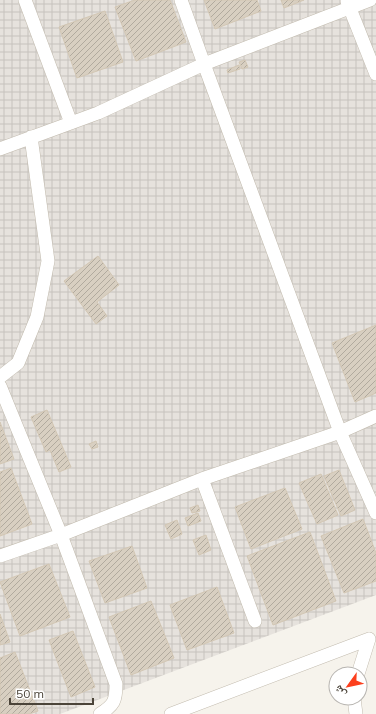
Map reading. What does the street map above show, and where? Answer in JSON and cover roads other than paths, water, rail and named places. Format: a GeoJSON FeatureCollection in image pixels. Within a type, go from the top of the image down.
{"type":"FeatureCollection","features":[{"type":"Feature","properties":{"kind":"street"},"geometry":{"type":"LineString","coordinates":[[25,0],[71,123]]}},
{"type":"Feature","properties":{"kind":"street"},"geometry":{"type":"LineString","coordinates":[[181,0],[340,432],[376,513]]}},
{"type":"Feature","properties":{"kind":"street"},"geometry":{"type":"LineString","coordinates":[[0,148],[98,113],[204,64],[348,4],[370,0]]}},
{"type":"Feature","properties":{"kind":"street"},"geometry":{"type":"LineString","coordinates":[[348,4],[376,74]]}},
{"type":"Feature","properties":{"kind":"street"},"geometry":{"type":"LineString","coordinates":[[0,377],[18,363],[37,317],[48,260],[31,137]]}},
{"type":"Feature","properties":{"kind":"street"},"geometry":{"type":"LineString","coordinates":[[0,386],[61,535],[116,684],[116,697],[109,708],[100,714]]}},
{"type":"Feature","properties":{"kind":"street"},"geometry":{"type":"LineString","coordinates":[[0,556],[61,535],[202,479],[340,432],[376,416]]}},
{"type":"Feature","properties":{"kind":"street"},"geometry":{"type":"LineString","coordinates":[[202,479],[255,621]]}},
{"type":"Feature","properties":{"kind":"street"},"geometry":{"type":"LineString","coordinates":[[171,714],[369,639],[361,666]]}}]}
